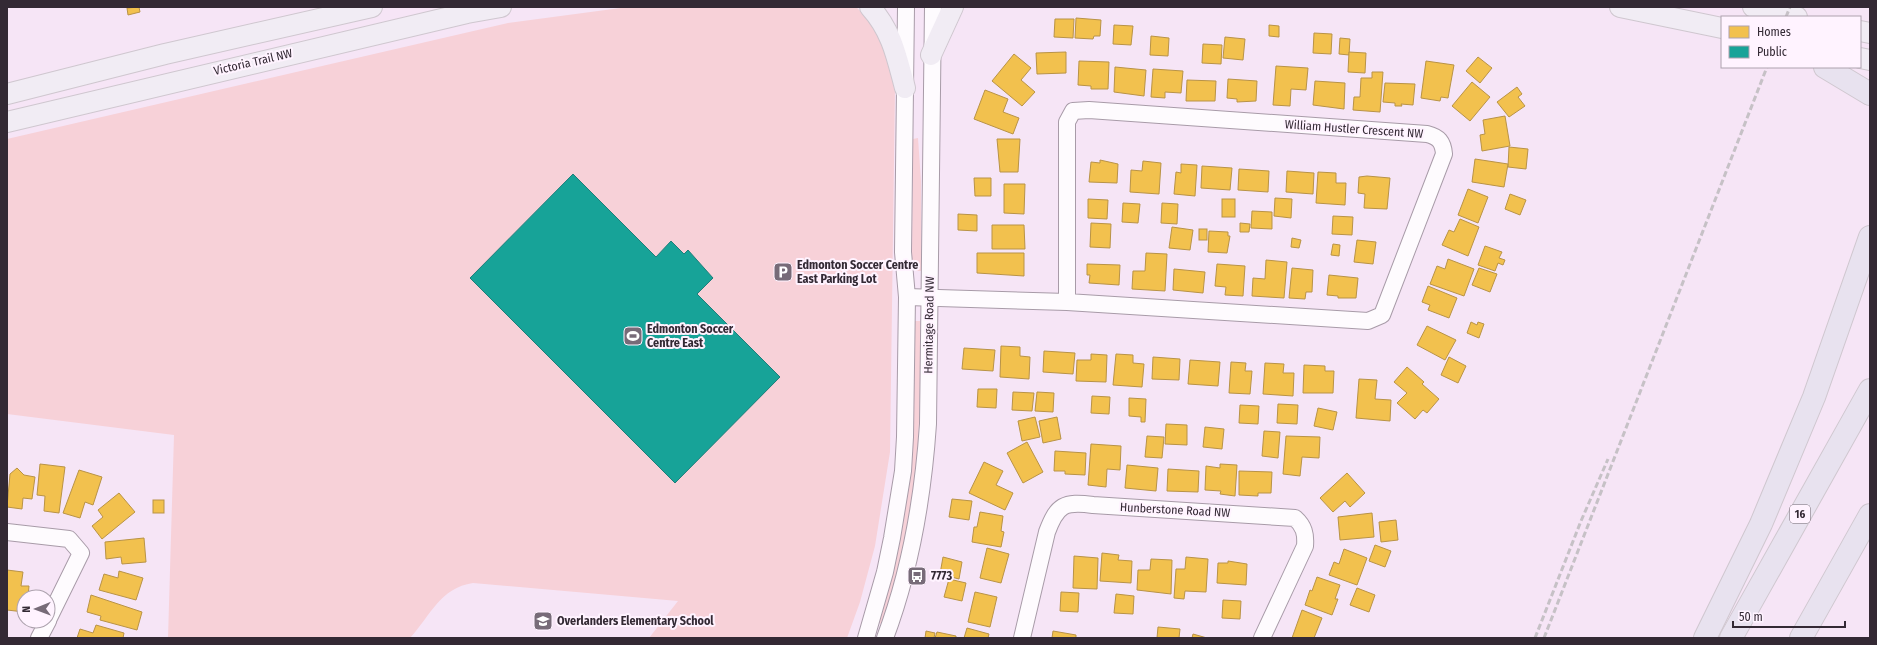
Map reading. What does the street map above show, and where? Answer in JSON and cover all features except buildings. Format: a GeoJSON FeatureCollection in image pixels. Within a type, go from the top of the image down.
{"type":"FeatureCollection","features":[{"type":"Feature","properties":{"kind":"highway"},"geometry":{"type":"LineString","coordinates":[[1827,68],[1870,94]]}},
{"type":"Feature","properties":{"kind":"highway"},"geometry":{"type":"LineString","coordinates":[[1705,638],[1761,524],[1814,397],[1870,237]]}},
{"type":"Feature","properties":{"kind":"highway","name":"16"},"geometry":{"type":"LineString","coordinates":[[1731,638],[1870,390]]}},
{"type":"Feature","properties":{"kind":"highway"},"geometry":{"type":"LineString","coordinates":[[1801,638],[1870,515]]}},
{"type":"Feature","properties":{"kind":"main road"},"geometry":{"type":"LineString","coordinates":[[7,94],[165,54],[372,7]]}},
{"type":"Feature","properties":{"kind":"main road","name":"Victoria Trail NW"},"geometry":{"type":"LineString","coordinates":[[7,122],[466,10],[501,7]]}},
{"type":"Feature","properties":{"kind":"main road"},"geometry":{"type":"LineString","coordinates":[[870,7],[879,17],[892,41],[905,88]]}},
{"type":"Feature","properties":{"kind":"main road"},"geometry":{"type":"LineString","coordinates":[[931,55],[953,7]]}},
{"type":"Feature","properties":{"kind":"main road"},"geometry":{"type":"LineString","coordinates":[[1620,7],[1721,28]]}},
{"type":"Feature","properties":{"kind":"main road"},"geometry":{"type":"LineString","coordinates":[[1753,7],[1793,16]]}},
{"type":"Feature","properties":{"kind":"street","name":"Hermitage Road NW"},"geometry":{"type":"LineString","coordinates":[[866,638],[880,592],[892,538],[902,471],[905,437],[907,297],[903,252],[906,7]]}},
{"type":"Feature","properties":{"kind":"street","name":"Hermitage Road NW"},"geometry":{"type":"LineString","coordinates":[[885,638],[908,567],[922,496],[928,424],[931,55],[933,7]]}},
{"type":"Feature","properties":{"kind":"street","name":"William Hustler Crescent NW"},"geometry":{"type":"LineString","coordinates":[[907,297],[1067,302],[1368,321],[1382,315],[1444,154],[1441,141],[1435,136],[1427,134],[1089,110],[1074,111],[1067,122],[1067,302]]}},
{"type":"Feature","properties":{"kind":"street","name":"Hunberstone Road NW"},"geometry":{"type":"LineString","coordinates":[[1022,638],[1047,532],[1053,516],[1062,506],[1077,503],[1295,518],[1302,524],[1306,534],[1305,546],[1262,638]]}},
{"type":"Feature","properties":{"kind":"street"},"geometry":{"type":"LineString","coordinates":[[7,532],[69,539],[81,553],[56,605]]}},
{"type":"Feature","properties":{"kind":"street"},"geometry":{"type":"LineString","coordinates":[[39,638],[44,629]]}},
{"type":"Feature","properties":{"kind":"shaded area"},"geometry":{"type":"Polygon","coordinates":[[[628,7],[856,7],[877,27],[891,63],[895,89],[890,452],[875,546],[860,602],[847,638],[649,638],[678,601],[473,583],[452,590],[437,604],[410,638],[168,638],[174,435],[7,414],[7,139],[508,23],[628,7]]]}},
{"type":"Feature","properties":{"kind":"shaded area"},"geometry":{"type":"Polygon","coordinates":[[[918,138],[921,181],[921,271],[915,271],[912,260],[913,139],[918,138]]]}},
{"type":"Feature","properties":{"kind":"shaded area"},"geometry":{"type":"Polygon","coordinates":[[[914,321],[920,321],[919,423],[916,474],[907,537],[883,624],[878,623],[914,321]]]}},
{"type":"Feature","properties":{"kind":"railway"},"geometry":{"type":"LineString","coordinates":[[1786,16],[1790,7]]}},
{"type":"Feature","properties":{"kind":"railway"},"geometry":{"type":"LineString","coordinates":[[1544,638],[1767,68]]}},
{"type":"Feature","properties":{"kind":"railway"},"geometry":{"type":"LineString","coordinates":[[1535,638],[1581,521],[1608,459]]}},
{"type":"Feature","properties":{"kind":"place","name":"Edmonton Soccer Centre East Parking Lot"},"geometry":{"type":"Point","coordinates":[783,272]}},
{"type":"Feature","properties":{"kind":"place","name":"Edmonton Soccer Centre East"},"geometry":{"type":"Point","coordinates":[633,336]}},
{"type":"Feature","properties":{"kind":"place","name":"7773"},"geometry":{"type":"Point","coordinates":[917,576]}},
{"type":"Feature","properties":{"kind":"place","name":"Overlanders Elementary School"},"geometry":{"type":"Point","coordinates":[543,621]}}]}
